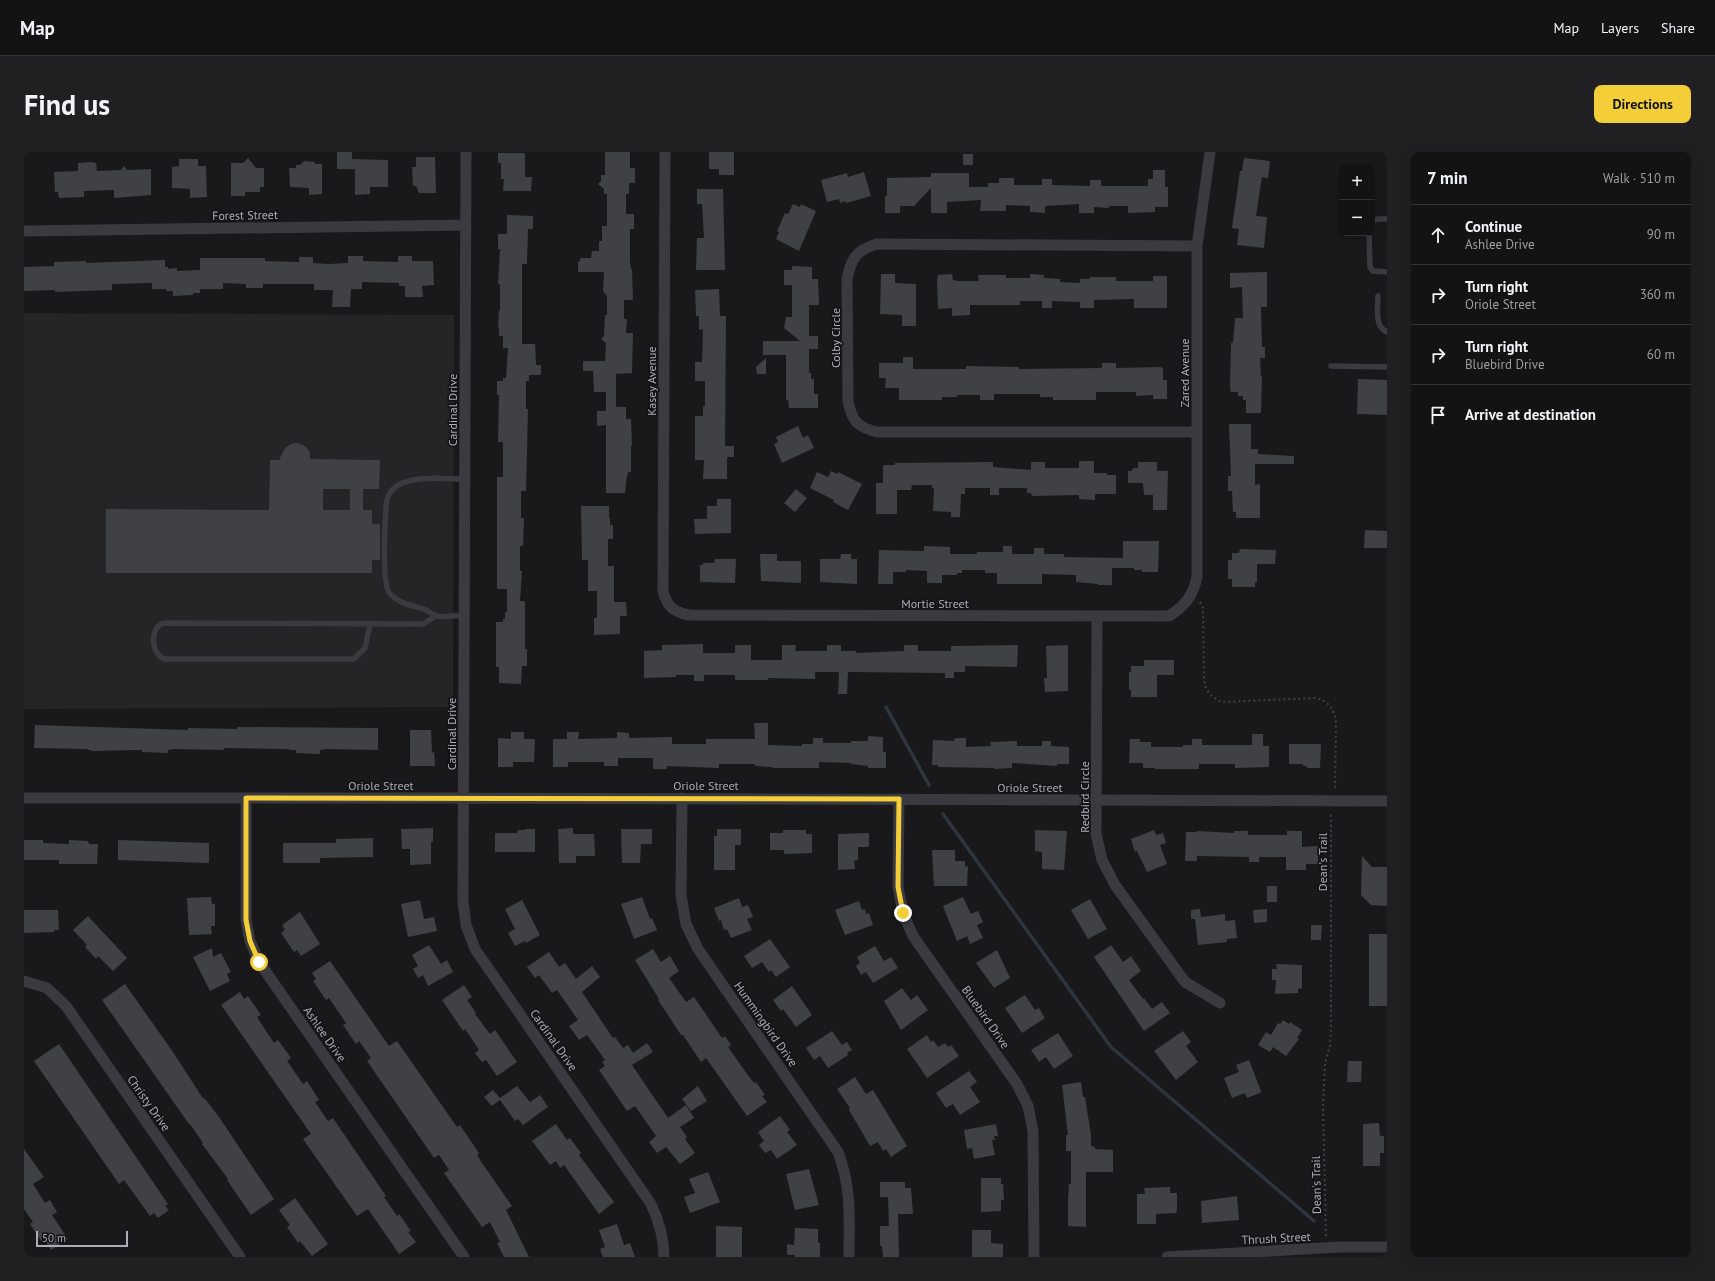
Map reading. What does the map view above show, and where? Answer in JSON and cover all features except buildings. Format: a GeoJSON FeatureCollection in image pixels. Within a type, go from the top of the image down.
{"type":"FeatureCollection","features":[{"type":"Feature","properties":{"kind":"street","name":"Cardinal Drive"},"geometry":{"type":"LineString","coordinates":[[466,152],[463,798],[463,901],[466,925],[475,949],[651,1204],[660,1224],[664,1247],[664,1257]]}},
{"type":"Feature","properties":{"kind":"street","name":"Kasey Avenue"},"geometry":{"type":"LineString","coordinates":[[664,152],[663,591],[665,600],[670,608]]}},
{"type":"Feature","properties":{"kind":"street","name":"Zared Avenue"},"geometry":{"type":"LineString","coordinates":[[1196,598],[1197,246],[1210,152]]}},
{"type":"Feature","properties":{"kind":"street","name":"Forest Street"},"geometry":{"type":"LineString","coordinates":[[24,231],[466,225]]}},
{"type":"Feature","properties":{"kind":"street","name":"Colby Circle"},"geometry":{"type":"LineString","coordinates":[[1196,432],[877,432],[865,429],[856,422],[850,412],[848,401],[847,279],[849,268],[855,256],[865,248],[877,244],[1197,246]]}},
{"type":"Feature","properties":{"kind":"street","name":"Mortie Street"},"geometry":{"type":"LineString","coordinates":[[670,608],[678,613],[689,615],[1169,616],[1196,598]]}},
{"type":"Feature","properties":{"kind":"street","name":"Redbird Circle"},"geometry":{"type":"LineString","coordinates":[[1097,617],[1096,834],[1102,860],[1115,885],[1185,982],[1220,1003]]}},
{"type":"Feature","properties":{"kind":"street","name":"Oriole Street"},"geometry":{"type":"LineString","coordinates":[[24,798],[682,798],[1387,801]]}},
{"type":"Feature","properties":{"kind":"street","name":"Ashlee Drive"},"geometry":{"type":"LineString","coordinates":[[246,798],[246,920],[250,941],[259,962],[464,1257]]}},
{"type":"Feature","properties":{"kind":"street","name":"Hummingbird Drive"},"geometry":{"type":"LineString","coordinates":[[682,798],[681,895],[686,924],[698,949],[838,1152],[845,1170],[849,1191],[849,1257]]}},
{"type":"Feature","properties":{"kind":"street","name":"Bluebird Drive"},"geometry":{"type":"LineString","coordinates":[[899,799],[898,887],[903,913],[913,936],[1017,1084],[1028,1106],[1033,1131],[1034,1257]]}},
{"type":"Feature","properties":{"kind":"street","name":"Christy Drive"},"geometry":{"type":"LineString","coordinates":[[24,981],[47,988],[66,1006],[240,1257]]}},
{"type":"Feature","properties":{"kind":"street","name":"Thrush Street"},"geometry":{"type":"LineString","coordinates":[[1167,1257],[1339,1247],[1387,1247]]}},
{"type":"Feature","properties":{"kind":"lane"},"geometry":{"type":"LineString","coordinates":[[1375,220],[1387,219]]}},
{"type":"Feature","properties":{"kind":"lane"},"geometry":{"type":"LineString","coordinates":[[1369,236],[1370,266],[1372,271],[1387,272]]}},
{"type":"Feature","properties":{"kind":"lane"},"geometry":{"type":"LineString","coordinates":[[1378,296],[1378,323],[1381,329],[1387,332]]}},
{"type":"Feature","properties":{"kind":"lane"},"geometry":{"type":"LineString","coordinates":[[1331,366],[1387,366]]}},
{"type":"Feature","properties":{"kind":"lane"},"geometry":{"type":"LineString","coordinates":[[436,616],[425,609],[405,605],[389,592],[386,585],[386,506],[388,495],[393,489],[409,481],[421,479],[465,479]]}},
{"type":"Feature","properties":{"kind":"lane"},"geometry":{"type":"LineString","coordinates":[[370,625],[365,648],[362,653],[354,659],[165,659],[160,658],[155,648],[154,634],[159,624],[424,624],[436,616],[464,615]]}},
{"type":"Feature","properties":{"kind":"path","name":"Dean's Trail"},"geometry":{"type":"LineString","coordinates":[[1196,598],[1203,608],[1204,680],[1205,688],[1211,696],[1222,702],[1316,698],[1329,704],[1335,713],[1336,731],[1334,801],[1331,806],[1330,824],[1331,1027],[1330,1046],[1324,1063],[1323,1108],[1326,1241]]}},
{"type":"Feature","properties":{"kind":"shaded area"},"geometry":{"type":"Polygon","coordinates":[[[24,313],[454,315],[453,707],[24,709],[24,313]]]}},
{"type":"Feature","properties":{"kind":"waterway"},"geometry":{"type":"LineString","coordinates":[[886,707],[929,785]]}},
{"type":"Feature","properties":{"kind":"waterway"},"geometry":{"type":"LineString","coordinates":[[943,814],[1111,1047],[1314,1221]]}},
{"type":"Feature","properties":{"kind":"route"},"geometry":{"type":"LineString","coordinates":[[259,962],[250,941],[246,920],[246,798],[899,799],[898,887],[903,913]]}}]}
